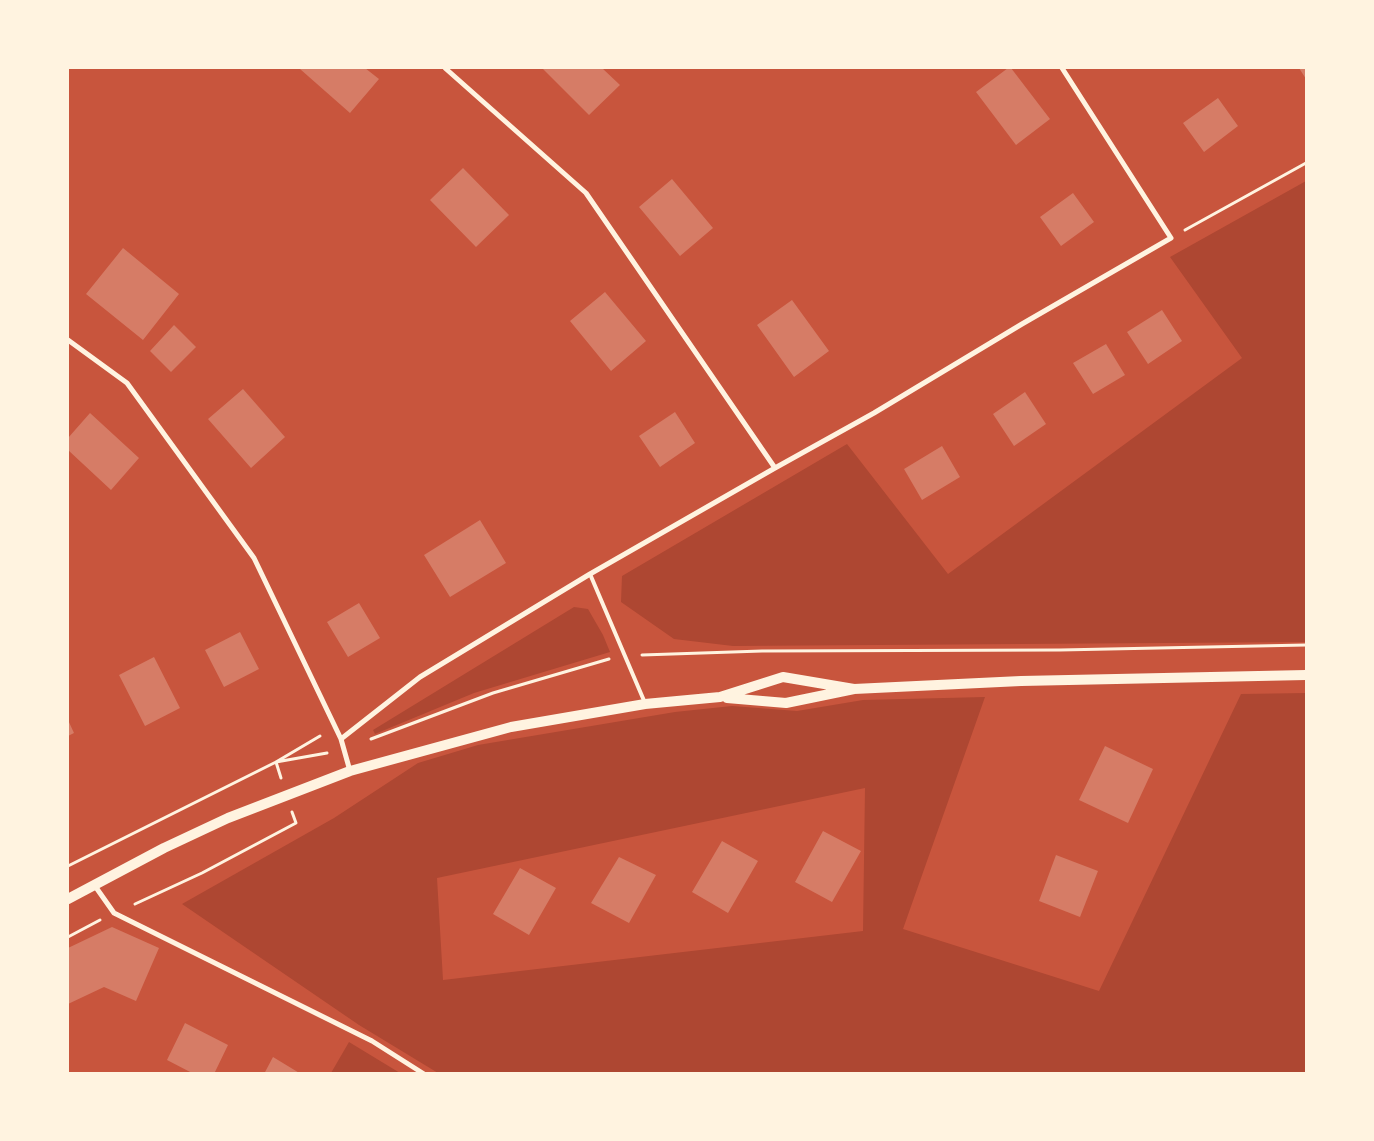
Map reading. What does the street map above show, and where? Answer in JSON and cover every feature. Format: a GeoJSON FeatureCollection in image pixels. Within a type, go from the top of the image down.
{"type":"FeatureCollection","features":[{"type":"Feature","properties":{"kind":"main road"},"geometry":{"type":"LineString","coordinates":[[68,899],[164,848],[220,821],[350,771],[511,727],[645,704],[720,697],[786,703],[854,689],[1021,681],[1306,675]]}},
{"type":"Feature","properties":{"kind":"main road"},"geometry":{"type":"LineString","coordinates":[[720,697],[783,677],[854,689]]}},
{"type":"Feature","properties":{"kind":"street"},"geometry":{"type":"LineString","coordinates":[[445,68],[586,193],[775,468]]}},
{"type":"Feature","properties":{"kind":"street"},"geometry":{"type":"LineString","coordinates":[[341,738],[420,677],[590,574],[874,413],[1171,238],[1062,68]]}},
{"type":"Feature","properties":{"kind":"street"},"geometry":{"type":"LineString","coordinates":[[68,340],[127,383],[254,558],[341,738],[350,771]]}},
{"type":"Feature","properties":{"kind":"street"},"geometry":{"type":"LineString","coordinates":[[95,886],[114,913],[372,1041],[424,1074]]}},
{"type":"Feature","properties":{"kind":"lane"},"geometry":{"type":"LineString","coordinates":[[590,574],[645,704]]}},
{"type":"Feature","properties":{"kind":"path"},"geometry":{"type":"LineString","coordinates":[[1171,238],[1306,163]]}},
{"type":"Feature","properties":{"kind":"path"},"geometry":{"type":"LineString","coordinates":[[68,866],[276,762],[336,727]]}},
{"type":"Feature","properties":{"kind":"path"},"geometry":{"type":"LineString","coordinates":[[276,762],[344,750]]}},
{"type":"Feature","properties":{"kind":"path"},"geometry":{"type":"LineString","coordinates":[[68,937],[114,913],[202,873],[296,823],[276,762]]}},
{"type":"Feature","properties":{"kind":"shaded area"},"geometry":{"type":"Polygon","coordinates":[[[1306,181],[1306,642],[733,646],[674,639],[621,602],[622,576],[847,444],[948,574],[1242,358],[1170,257],[1306,181]]]}},
{"type":"Feature","properties":{"kind":"shaded area"},"geometry":{"type":"Polygon","coordinates":[[[574,607],[588,609],[603,635],[610,652],[474,693],[375,734],[373,730],[574,607]]]}},
{"type":"Feature","properties":{"kind":"shaded area"},"geometry":{"type":"Polygon","coordinates":[[[1306,693],[1306,1073],[438,1073],[359,1025],[182,904],[334,818],[418,763],[478,745],[675,712],[732,706],[797,711],[863,700],[985,697],[903,929],[1099,991],[1241,694],[1306,693]],[[865,788],[437,878],[443,980],[863,931],[865,788]]]}},
{"type":"Feature","properties":{"kind":"shaded area"},"geometry":{"type":"Polygon","coordinates":[[[349,1042],[400,1073],[331,1073],[349,1042]]]}},
{"type":"Feature","properties":{"kind":"building"},"geometry":{"type":"Polygon","coordinates":[[[301,68],[365,68],[379,79],[350,113],[301,68]]]}},
{"type":"Feature","properties":{"kind":"building"},"geometry":{"type":"Polygon","coordinates":[[[602,68],[620,85],[589,115],[543,69],[602,68]]]}},
{"type":"Feature","properties":{"kind":"building"},"geometry":{"type":"Polygon","coordinates":[[[1008,68],[1011,68],[1050,119],[1016,145],[976,92],[1008,68]]]}},
{"type":"Feature","properties":{"kind":"building"},"geometry":{"type":"Polygon","coordinates":[[[1299,68],[1306,68],[1306,79],[1299,68]]]}},
{"type":"Feature","properties":{"kind":"building"},"geometry":{"type":"Polygon","coordinates":[[[1218,98],[1238,126],[1204,152],[1183,123],[1218,98]]]}},
{"type":"Feature","properties":{"kind":"building"},"geometry":{"type":"Polygon","coordinates":[[[463,168],[509,215],[476,247],[430,200],[463,168]]]}},
{"type":"Feature","properties":{"kind":"building"},"geometry":{"type":"Polygon","coordinates":[[[672,179],[713,228],[680,256],[639,207],[672,179]]]}},
{"type":"Feature","properties":{"kind":"building"},"geometry":{"type":"Polygon","coordinates":[[[1073,193],[1094,222],[1061,246],[1040,217],[1073,193]]]}},
{"type":"Feature","properties":{"kind":"building"},"geometry":{"type":"Polygon","coordinates":[[[123,248],[179,294],[143,340],[86,294],[123,248]]]}},
{"type":"Feature","properties":{"kind":"building"},"geometry":{"type":"Polygon","coordinates":[[[605,292],[646,341],[611,371],[570,321],[605,292]]]}},
{"type":"Feature","properties":{"kind":"building"},"geometry":{"type":"Polygon","coordinates":[[[792,300],[829,351],[794,377],[757,325],[792,300]]]}},
{"type":"Feature","properties":{"kind":"building"},"geometry":{"type":"Polygon","coordinates":[[[1162,310],[1182,341],[1148,364],[1127,332],[1162,310]]]}},
{"type":"Feature","properties":{"kind":"building"},"geometry":{"type":"Polygon","coordinates":[[[174,325],[196,347],[171,372],[150,351],[174,325]]]}},
{"type":"Feature","properties":{"kind":"building"},"geometry":{"type":"Polygon","coordinates":[[[1106,344],[1125,375],[1093,394],[1073,363],[1106,344]]]}},
{"type":"Feature","properties":{"kind":"building"},"geometry":{"type":"Polygon","coordinates":[[[243,389],[285,437],[251,468],[208,419],[243,389]]]}},
{"type":"Feature","properties":{"kind":"building"},"geometry":{"type":"Polygon","coordinates":[[[1025,392],[1046,424],[1014,446],[993,414],[1025,392]]]}},
{"type":"Feature","properties":{"kind":"building"},"geometry":{"type":"Polygon","coordinates":[[[675,412],[695,443],[660,467],[639,436],[675,412]]]}},
{"type":"Feature","properties":{"kind":"building"},"geometry":{"type":"Polygon","coordinates":[[[90,413],[139,458],[111,490],[68,450],[68,438],[90,413]]]}},
{"type":"Feature","properties":{"kind":"building"},"geometry":{"type":"Polygon","coordinates":[[[942,446],[960,477],[922,500],[904,469],[942,446]]]}},
{"type":"Feature","properties":{"kind":"building"},"geometry":{"type":"Polygon","coordinates":[[[480,520],[506,563],[450,597],[424,555],[480,520]]]}},
{"type":"Feature","properties":{"kind":"building"},"geometry":{"type":"Polygon","coordinates":[[[359,603],[380,638],[348,657],[327,622],[359,603]]]}},
{"type":"Feature","properties":{"kind":"building"},"geometry":{"type":"Polygon","coordinates":[[[240,632],[259,669],[224,687],[205,650],[240,632]]]}},
{"type":"Feature","properties":{"kind":"building"},"geometry":{"type":"Polygon","coordinates":[[[154,657],[180,708],[145,726],[119,675],[154,657]]]}},
{"type":"Feature","properties":{"kind":"building"},"geometry":{"type":"Polygon","coordinates":[[[68,720],[74,733],[68,736],[68,720]]]}},
{"type":"Feature","properties":{"kind":"building"},"geometry":{"type":"Polygon","coordinates":[[[1105,746],[1153,769],[1128,823],[1079,800],[1105,746]]]}},
{"type":"Feature","properties":{"kind":"building"},"geometry":{"type":"Polygon","coordinates":[[[823,831],[861,851],[832,902],[795,882],[823,831]]]}},
{"type":"Feature","properties":{"kind":"building"},"geometry":{"type":"Polygon","coordinates":[[[722,841],[758,861],[728,913],[692,892],[722,841]]]}},
{"type":"Feature","properties":{"kind":"building"},"geometry":{"type":"Polygon","coordinates":[[[1056,855],[1098,871],[1080,917],[1039,901],[1056,855]]]}},
{"type":"Feature","properties":{"kind":"building"},"geometry":{"type":"Polygon","coordinates":[[[619,857],[656,875],[629,923],[591,903],[619,857]]]}},
{"type":"Feature","properties":{"kind":"building"},"geometry":{"type":"Polygon","coordinates":[[[520,868],[556,888],[529,935],[493,914],[520,868]]]}},
{"type":"Feature","properties":{"kind":"building"},"geometry":{"type":"Polygon","coordinates":[[[112,927],[159,948],[136,1001],[104,987],[68,1004],[68,948],[112,927]]]}},
{"type":"Feature","properties":{"kind":"building"},"geometry":{"type":"Polygon","coordinates":[[[185,1023],[228,1045],[214,1074],[194,1074],[167,1060],[185,1023]]]}},
{"type":"Feature","properties":{"kind":"building"},"geometry":{"type":"Polygon","coordinates":[[[273,1057],[301,1074],[264,1074],[273,1057]]]}}]}
